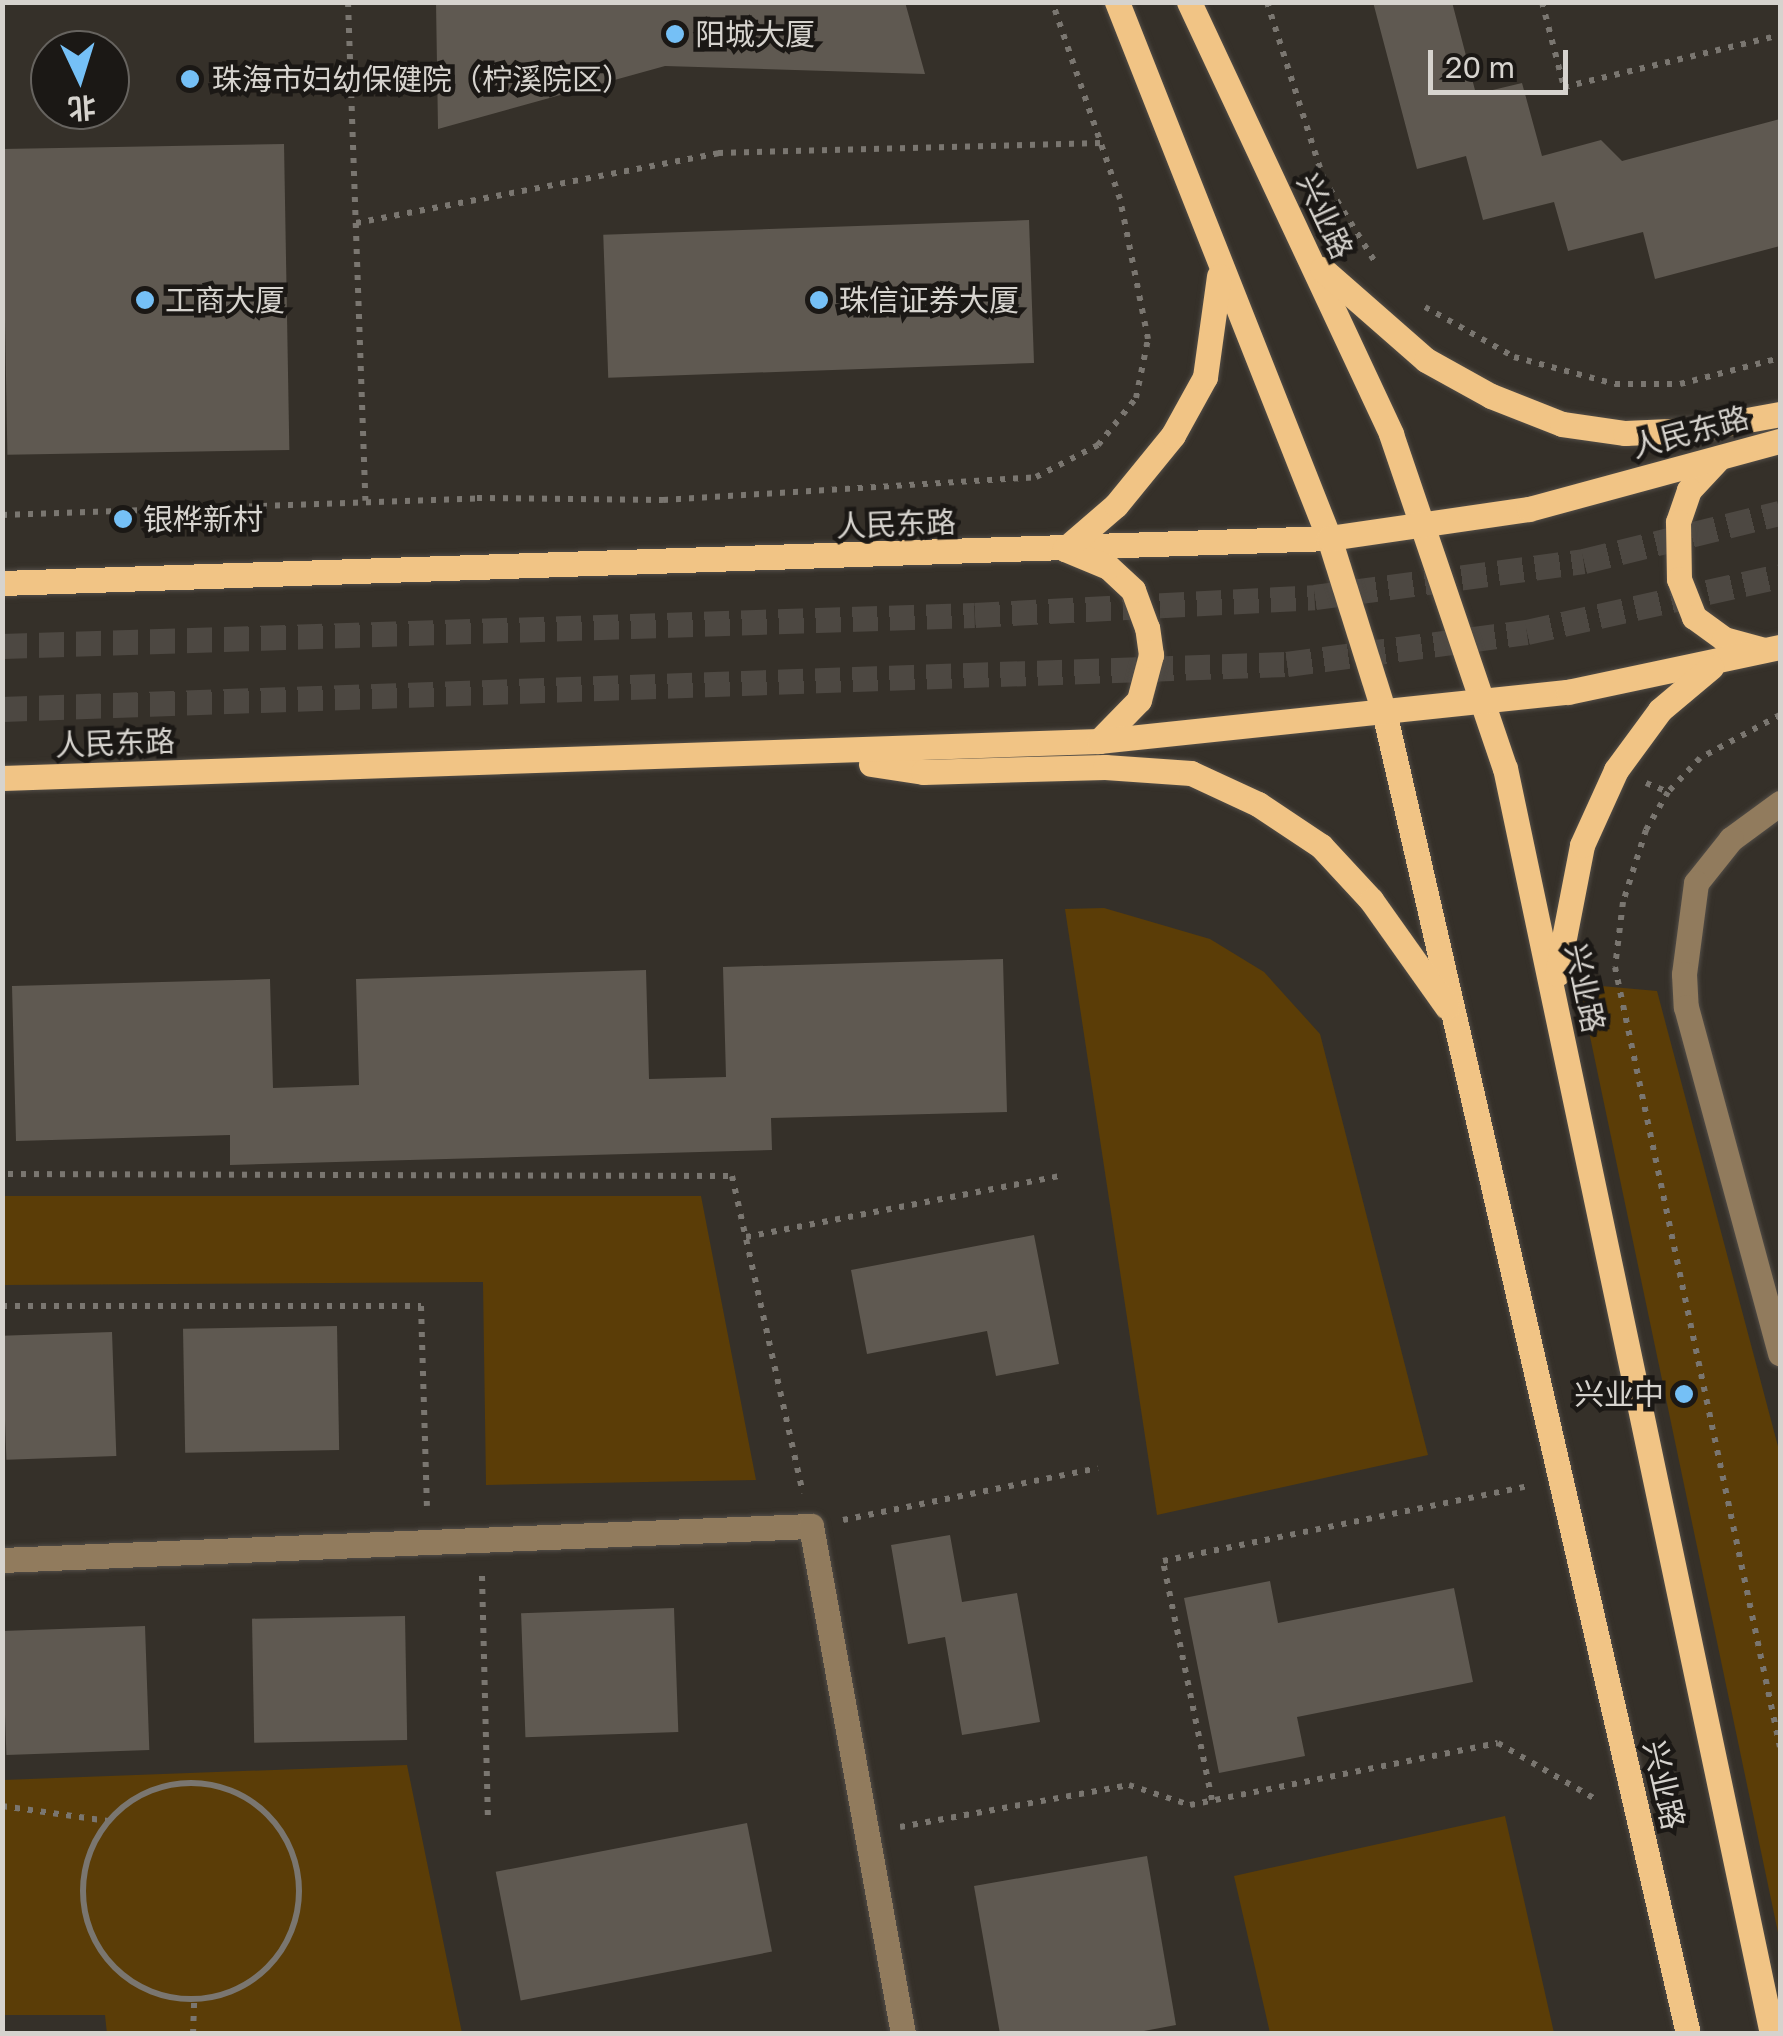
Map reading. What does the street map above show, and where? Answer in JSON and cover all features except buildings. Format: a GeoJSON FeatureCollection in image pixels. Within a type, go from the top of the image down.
{"type":"FeatureCollection","features":[{"type":"Feature","properties":{"kind":"main road","name":"兴业路"},"geometry":{"type":"LineString","coordinates":[[1117,2],[1329,538],[1386,716],[1688,2034]]}},
{"type":"Feature","properties":{"kind":"main road","name":"兴业路"},"geometry":{"type":"LineString","coordinates":[[1189,2],[1391,434],[1486,702],[1554,999],[1772,2034]]}},
{"type":"Feature","properties":{"kind":"main road"},"geometry":{"type":"LineString","coordinates":[[1309,257],[1426,360],[1491,396],[1562,424],[1624,433],[1675,431],[1780,414]]}},
{"type":"Feature","properties":{"kind":"main road"},"geometry":{"type":"LineString","coordinates":[[1099,741],[1138,700],[1151,654],[1147,628],[1133,590],[1108,567],[1064,549],[1116,505],[1173,436],[1206,378],[1217,327],[1219,266]]}},
{"type":"Feature","properties":{"kind":"main road","name":"人民东路"},"geometry":{"type":"LineString","coordinates":[[2,583],[1329,538],[1529,509],[1780,441]]}},
{"type":"Feature","properties":{"kind":"main road"},"geometry":{"type":"LineString","coordinates":[[1719,458],[1689,490],[1678,522],[1680,579],[1694,617],[1724,639],[1774,649]]}},
{"type":"Feature","properties":{"kind":"main road","name":"人民东路"},"geometry":{"type":"LineString","coordinates":[[2,778],[812,754],[1099,741],[1386,716],[1714,665],[1774,649]]}},
{"type":"Feature","properties":{"kind":"main road"},"geometry":{"type":"LineString","coordinates":[[1554,999],[1577,862],[1616,770],[1660,710],[1714,665]]}},
{"type":"Feature","properties":{"kind":"main road"},"geometry":{"type":"LineString","coordinates":[[812,754],[923,772],[1105,767],[1190,773],[1258,804],[1321,846],[1371,900],[1455,1019]]}},
{"type":"Feature","properties":{"kind":"street"},"geometry":{"type":"LineString","coordinates":[[1780,803],[1732,839],[1696,883],[1684,974],[1686,1008],[1780,1353]]}},
{"type":"Feature","properties":{"kind":"street"},"geometry":{"type":"LineString","coordinates":[[2,1560],[811,1526],[904,2034]]}},
{"type":"Feature","properties":{"kind":"path"},"geometry":{"type":"LineString","coordinates":[[348,2],[365,501]]}},
{"type":"Feature","properties":{"kind":"path"},"geometry":{"type":"LineString","coordinates":[[2,515],[365,501],[663,500],[1036,477],[1098,445],[1136,398],[1148,339],[1135,254],[1052,2]]}},
{"type":"Feature","properties":{"kind":"path"},"geometry":{"type":"LineString","coordinates":[[1267,2],[1323,178],[1382,269]]}},
{"type":"Feature","properties":{"kind":"path"},"geometry":{"type":"LineString","coordinates":[[1542,2],[1564,87],[1780,34]]}},
{"type":"Feature","properties":{"kind":"path"},"geometry":{"type":"LineString","coordinates":[[356,223],[718,153],[1101,143]]}},
{"type":"Feature","properties":{"kind":"path"},"geometry":{"type":"LineString","coordinates":[[1416,301],[1514,356],[1614,384],[1680,384],[1780,358]]}},
{"type":"Feature","properties":{"kind":"path"},"geometry":{"type":"LineString","coordinates":[[1780,715],[1700,758],[1668,792],[1646,830],[1623,902],[1615,967],[1780,1747]]}},
{"type":"Feature","properties":{"kind":"path"},"geometry":{"type":"LineString","coordinates":[[8,1174],[732,1176],[811,1526],[1098,1468]]}},
{"type":"Feature","properties":{"kind":"path"},"geometry":{"type":"LineString","coordinates":[[746,1238],[1064,1175]]}},
{"type":"Feature","properties":{"kind":"path"},"geometry":{"type":"LineString","coordinates":[[2,1306],[421,1306],[428,1542]]}},
{"type":"Feature","properties":{"kind":"path"},"geometry":{"type":"LineString","coordinates":[[1212,1800],[1163,1562],[1559,1480]]}},
{"type":"Feature","properties":{"kind":"path"},"geometry":{"type":"LineString","coordinates":[[481,1540],[488,1819]]}},
{"type":"Feature","properties":{"kind":"path"},"geometry":{"type":"LineString","coordinates":[[867,1833],[1130,1785],[1190,1805],[1498,1743],[1640,1823]]}},
{"type":"Feature","properties":{"kind":"path"},"geometry":{"type":"LineString","coordinates":[[168,1784],[204,1784],[239,1793],[268,1814],[290,1844],[300,1879],[297,1915],[284,1948],[260,1976],[228,1993],[194,2000],[142,1986],[102,1953],[86,1921],[82,1886],[90,1851],[108,1821],[135,1798],[168,1784]]}},
{"type":"Feature","properties":{"kind":"path"},"geometry":{"type":"LineString","coordinates":[[2,1806],[108,1821]]}},
{"type":"Feature","properties":{"kind":"path"},"geometry":{"type":"LineString","coordinates":[[194,2000],[194,2034]]}},
{"type":"Feature","properties":{"kind":"shaded area"},"geometry":{"type":"Polygon","coordinates":[[[1104,908],[1210,939],[1264,972],[1320,1034],[1428,1455],[1157,1515],[1065,909],[1104,908]]]}},
{"type":"Feature","properties":{"kind":"shaded area"},"geometry":{"type":"Polygon","coordinates":[[[1579,984],[1657,991],[1780,1454],[1780,1942],[1579,984]]]}},
{"type":"Feature","properties":{"kind":"shaded area"},"geometry":{"type":"Polygon","coordinates":[[[2,1196],[701,1196],[756,1480],[486,1485],[483,1282],[3,1285],[2,1196]]]}},
{"type":"Feature","properties":{"kind":"shaded area"},"geometry":{"type":"Polygon","coordinates":[[[407,1765],[462,2033],[107,2034],[105,2015],[3,2015],[3,1780],[407,1765]]]}},
{"type":"Feature","properties":{"kind":"shaded area"},"geometry":{"type":"Polygon","coordinates":[[[1505,1816],[1554,2033],[1270,2033],[1234,1876],[1505,1816]]]}},
{"type":"Feature","properties":{"kind":"tunnel"},"geometry":{"type":"LineString","coordinates":[[2,646],[975,615],[1315,597],[1584,561],[1780,513]]}},
{"type":"Feature","properties":{"kind":"tunnel"},"geometry":{"type":"LineString","coordinates":[[2,709],[1287,664],[1527,632],[1780,576]]}},
{"type":"Feature","properties":{"kind":"place","name":"阳城大厦"},"geometry":{"type":"Point","coordinates":[675,34]}},
{"type":"Feature","properties":{"kind":"place","name":"珠海市妇幼保健院（柠溪院区）"},"geometry":{"type":"Point","coordinates":[190,79]}},
{"type":"Feature","properties":{"kind":"place","name":"工商大厦"},"geometry":{"type":"Point","coordinates":[145,300]}},
{"type":"Feature","properties":{"kind":"place","name":"珠信证券大厦"},"geometry":{"type":"Point","coordinates":[819,300]}},
{"type":"Feature","properties":{"kind":"place","name":"银桦新村"},"geometry":{"type":"Point","coordinates":[123,519]}},
{"type":"Feature","properties":{"kind":"place","name":"兴业中"},"geometry":{"type":"Point","coordinates":[1684,1394]}}]}
